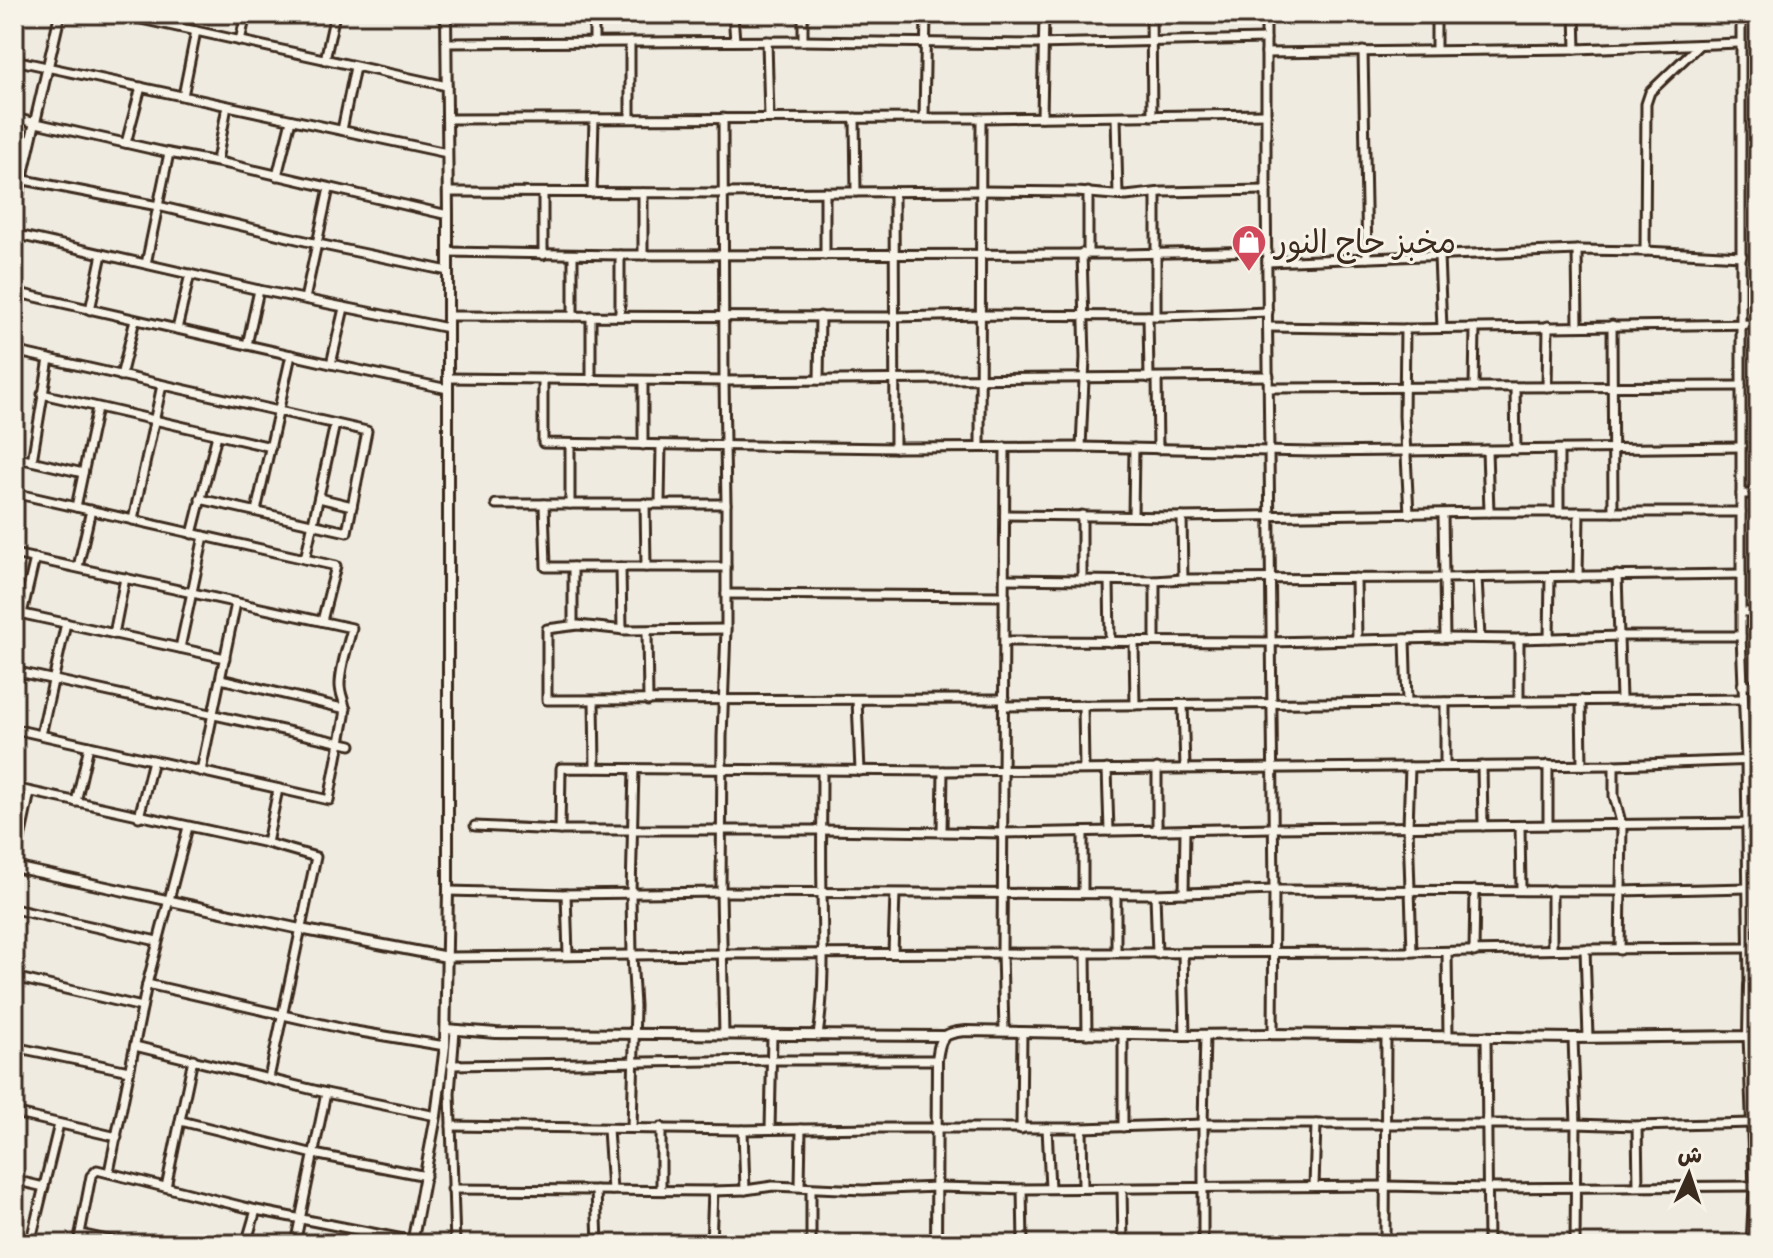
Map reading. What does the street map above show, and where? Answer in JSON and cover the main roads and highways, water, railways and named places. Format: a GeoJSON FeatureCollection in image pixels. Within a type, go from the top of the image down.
{"type":"FeatureCollection","features":[{"type":"Feature","properties":{"kind":"place","name":"مخبز حاج النور"},"geometry":{"type":"Point","coordinates":[1249,273]}}]}
